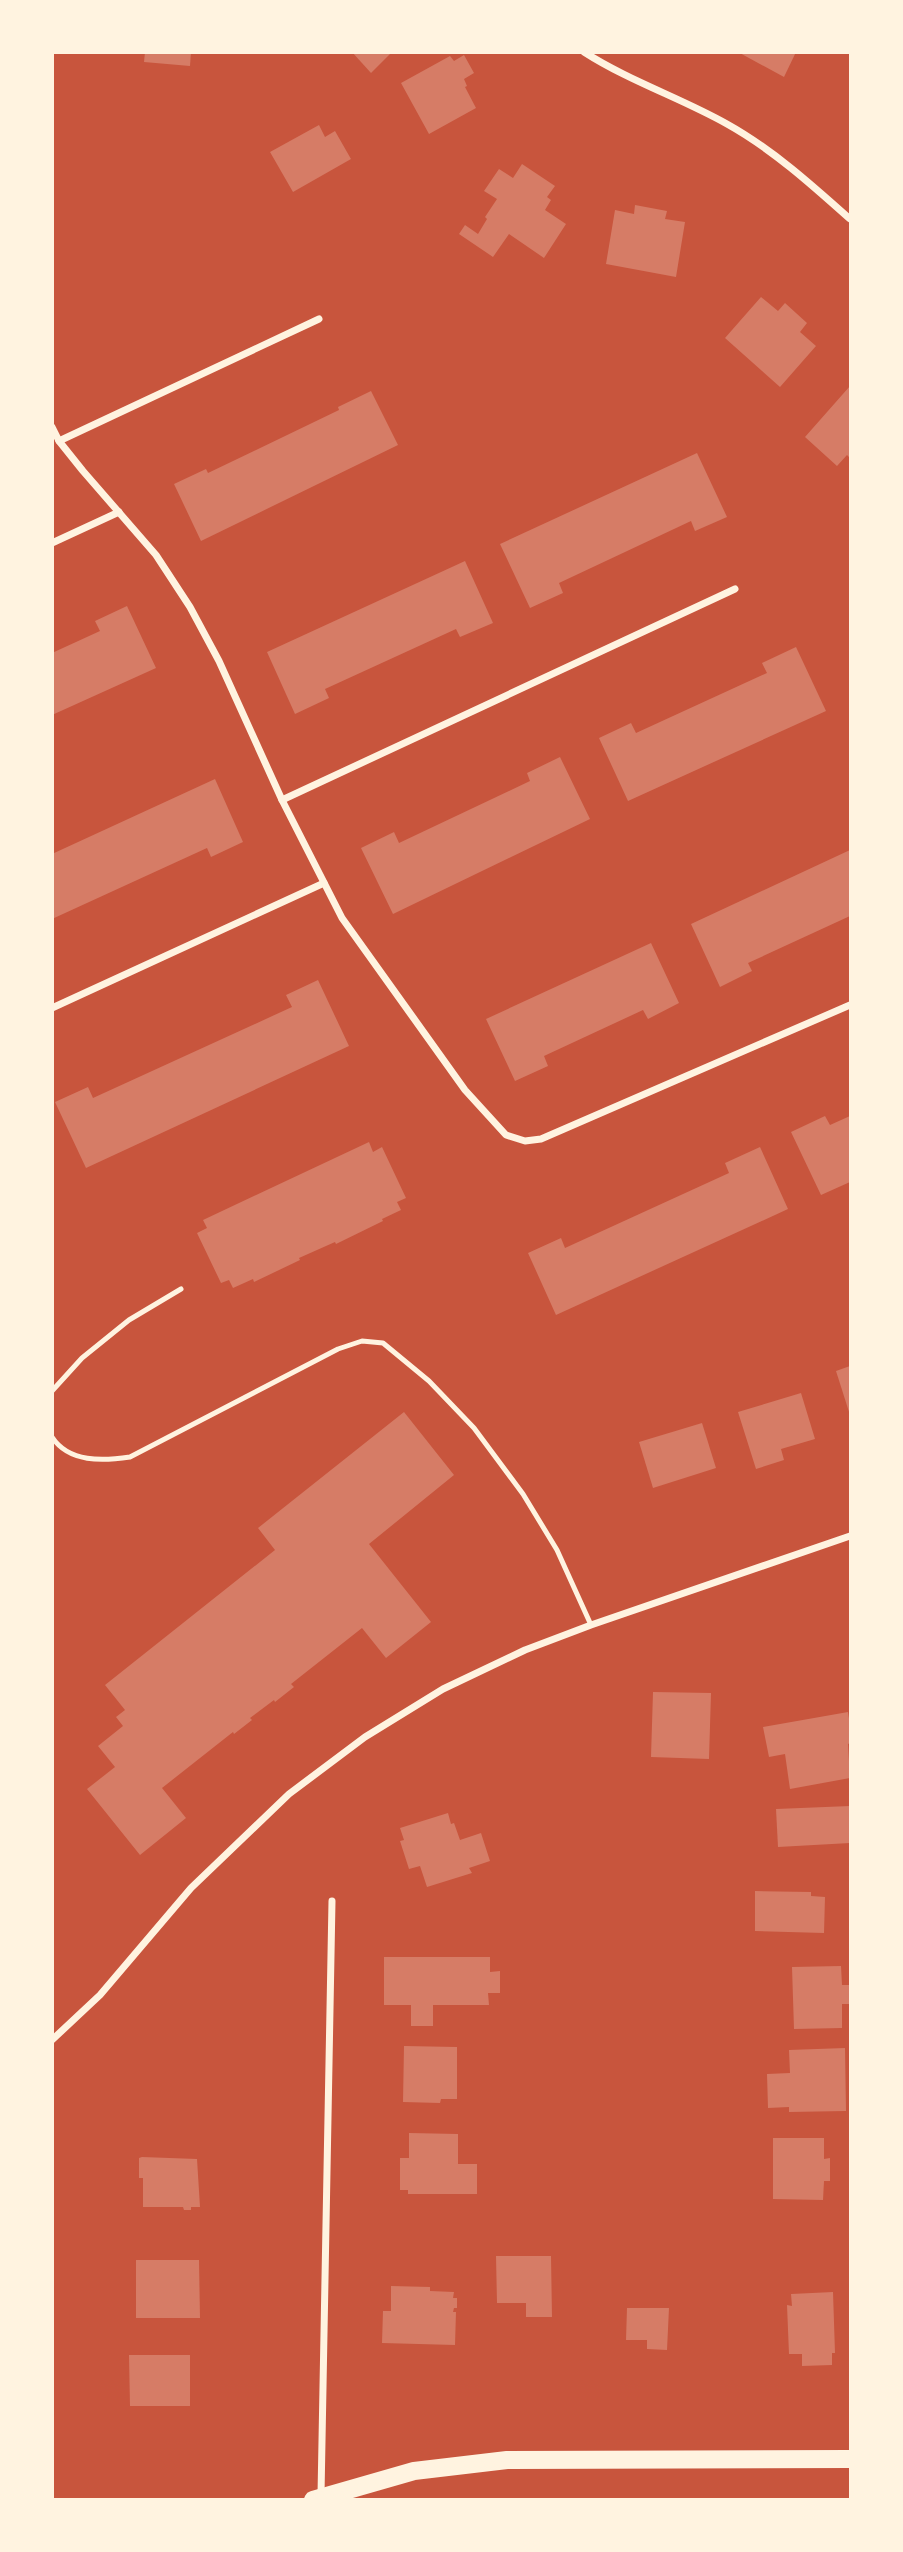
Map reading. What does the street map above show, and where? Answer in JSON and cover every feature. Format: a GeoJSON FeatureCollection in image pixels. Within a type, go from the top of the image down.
{"type":"FeatureCollection","features":[{"type":"Feature","properties":{"kind":"main road"},"geometry":{"type":"LineString","coordinates":[[318,2498],[414,2471],[507,2460],[850,2459]]}},
{"type":"Feature","properties":{"kind":"street"},"geometry":{"type":"LineString","coordinates":[[584,52],[606,67],[727,124],[757,143],[850,219]]}},
{"type":"Feature","properties":{"kind":"street"},"geometry":{"type":"LineString","coordinates":[[59,441],[319,319]]}},
{"type":"Feature","properties":{"kind":"street"},"geometry":{"type":"LineString","coordinates":[[52,427],[59,441],[156,555],[190,607],[219,661],[282,800],[342,918],[465,1090],[506,1135],[525,1141],[541,1139],[850,1005]]}},
{"type":"Feature","properties":{"kind":"street"},"geometry":{"type":"LineString","coordinates":[[52,543],[119,512]]}},
{"type":"Feature","properties":{"kind":"street"},"geometry":{"type":"LineString","coordinates":[[282,800],[735,589]]}},
{"type":"Feature","properties":{"kind":"street"},"geometry":{"type":"LineString","coordinates":[[52,1008],[324,883]]}},
{"type":"Feature","properties":{"kind":"street"},"geometry":{"type":"LineString","coordinates":[[52,2040],[100,1995],[191,1888],[289,1794],[365,1737],[443,1689],[525,1650],[848,1537],[850,1545]]}},
{"type":"Feature","properties":{"kind":"street"},"geometry":{"type":"LineString","coordinates":[[318,2498],[332,1901]]}},
{"type":"Feature","properties":{"kind":"lane"},"geometry":{"type":"LineString","coordinates":[[52,1391],[82,1358],[129,1320],[181,1289]]}},
{"type":"Feature","properties":{"kind":"lane"},"geometry":{"type":"LineString","coordinates":[[52,1437],[57,1444],[75,1455],[102,1461],[130,1457],[338,1349],[362,1340],[383,1343],[429,1381],[474,1428],[523,1494],[557,1550],[591,1625]]}},
{"type":"Feature","properties":{"kind":"building"},"geometry":{"type":"Polygon","coordinates":[[[145,52],[191,52],[190,66],[144,62],[145,52]]]}},
{"type":"Feature","properties":{"kind":"building"},"geometry":{"type":"Polygon","coordinates":[[[352,52],[392,52],[371,73],[352,52]]]}},
{"type":"Feature","properties":{"kind":"building"},"geometry":{"type":"Polygon","coordinates":[[[738,52],[796,52],[784,77],[738,52]]]}},
{"type":"Feature","properties":{"kind":"building"},"geometry":{"type":"Polygon","coordinates":[[[464,55],[474,73],[464,79],[467,86],[465,87],[476,108],[429,134],[401,83],[450,56],[454,61],[464,55]]]}},
{"type":"Feature","properties":{"kind":"building"},"geometry":{"type":"Polygon","coordinates":[[[319,125],[325,137],[335,131],[351,159],[293,192],[270,152],[319,125]]]}},
{"type":"Feature","properties":{"kind":"building"},"geometry":{"type":"Polygon","coordinates":[[[522,164],[555,186],[547,197],[551,200],[545,210],[566,224],[544,258],[509,234],[493,257],[459,234],[465,225],[478,234],[497,199],[484,191],[499,169],[513,178],[522,164]]]}},
{"type":"Feature","properties":{"kind":"building"},"geometry":{"type":"Polygon","coordinates":[[[635,205],[667,211],[665,219],[685,222],[676,277],[606,264],[615,210],[634,214],[635,205]]]}},
{"type":"Feature","properties":{"kind":"building"},"geometry":{"type":"Polygon","coordinates":[[[761,297],[778,311],[785,303],[807,323],[800,332],[816,346],[780,387],[725,338],[761,297]]]}},
{"type":"Feature","properties":{"kind":"building"},"geometry":{"type":"Polygon","coordinates":[[[850,386],[850,458],[847,455],[837,466],[805,437],[850,386]]]}},
{"type":"Feature","properties":{"kind":"building"},"geometry":{"type":"Polygon","coordinates":[[[371,391],[398,445],[201,541],[174,484],[206,469],[208,473],[339,410],[338,407],[371,391]]]}},
{"type":"Feature","properties":{"kind":"building"},"geometry":{"type":"Polygon","coordinates":[[[697,453],[727,517],[695,531],[691,521],[559,583],[563,593],[530,608],[500,544],[697,453]]]}},
{"type":"Feature","properties":{"kind":"building"},"geometry":{"type":"Polygon","coordinates":[[[465,561],[493,623],[460,637],[456,629],[325,689],[329,698],[295,714],[267,652],[465,561]]]}},
{"type":"Feature","properties":{"kind":"building"},"geometry":{"type":"Polygon","coordinates":[[[127,606],[156,668],[52,715],[52,653],[100,631],[95,621],[127,606]]]}},
{"type":"Feature","properties":{"kind":"building"},"geometry":{"type":"Polygon","coordinates":[[[796,647],[826,711],[628,801],[599,738],[631,723],[636,733],[767,673],[762,663],[796,647]]]}},
{"type":"Feature","properties":{"kind":"building"},"geometry":{"type":"Polygon","coordinates":[[[560,757],[590,819],[393,914],[361,848],[394,832],[399,843],[530,781],[527,773],[560,757]]]}},
{"type":"Feature","properties":{"kind":"building"},"geometry":{"type":"Polygon","coordinates":[[[215,779],[243,842],[211,857],[207,848],[52,919],[52,854],[215,779]]]}},
{"type":"Feature","properties":{"kind":"building"},"geometry":{"type":"Polygon","coordinates":[[[850,850],[850,916],[748,963],[752,971],[720,987],[691,924],[850,850]]]}},
{"type":"Feature","properties":{"kind":"building"},"geometry":{"type":"Polygon","coordinates":[[[651,943],[679,1003],[648,1019],[643,1010],[544,1056],[548,1066],[515,1081],[486,1019],[651,943]]]}},
{"type":"Feature","properties":{"kind":"building"},"geometry":{"type":"Polygon","coordinates":[[[318,980],[349,1046],[86,1168],[55,1102],[88,1087],[93,1098],[292,1007],[286,995],[318,980]]]}},
{"type":"Feature","properties":{"kind":"building"},"geometry":{"type":"Polygon","coordinates":[[[825,1116],[830,1125],[850,1116],[850,1182],[821,1195],[791,1132],[825,1116]]]}},
{"type":"Feature","properties":{"kind":"building"},"geometry":{"type":"Polygon","coordinates":[[[369,1142],[373,1152],[382,1147],[406,1198],[397,1202],[401,1210],[254,1282],[253,1279],[233,1288],[229,1280],[221,1283],[197,1233],[207,1228],[203,1220],[369,1142]]]}},
{"type":"Feature","properties":{"kind":"building"},"geometry":{"type":"Polygon","coordinates":[[[760,1147],[788,1209],[556,1315],[528,1253],[561,1238],[565,1248],[729,1173],[725,1163],[760,1147]]]}},
{"type":"Feature","properties":{"kind":"building"},"geometry":{"type":"Polygon","coordinates":[[[850,1366],[850,1415],[836,1371],[850,1366]]]}},
{"type":"Feature","properties":{"kind":"building"},"geometry":{"type":"Polygon","coordinates":[[[801,1393],[815,1439],[781,1449],[784,1460],[756,1469],[738,1412],[801,1393]]]}},
{"type":"Feature","properties":{"kind":"building"},"geometry":{"type":"Polygon","coordinates":[[[404,1412],[454,1475],[369,1544],[431,1622],[386,1658],[362,1628],[291,1684],[294,1687],[250,1718],[252,1720],[162,1788],[186,1818],[140,1855],[87,1789],[115,1767],[98,1746],[123,1726],[116,1717],[125,1710],[105,1685],[275,1550],[258,1528],[404,1412]]]}},
{"type":"Feature","properties":{"kind":"building"},"geometry":{"type":"Polygon","coordinates":[[[702,1423],[716,1468],[653,1488],[639,1442],[702,1423]]]}},
{"type":"Feature","properties":{"kind":"building"},"geometry":{"type":"Polygon","coordinates":[[[653,1692],[711,1693],[709,1759],[651,1757],[653,1692]]]}},
{"type":"Feature","properties":{"kind":"building"},"geometry":{"type":"Polygon","coordinates":[[[848,1712],[850,1778],[790,1789],[785,1754],[769,1757],[763,1727],[848,1712]]]}},
{"type":"Feature","properties":{"kind":"building"},"geometry":{"type":"Polygon","coordinates":[[[850,1806],[850,1843],[778,1847],[776,1809],[850,1806]]]}},
{"type":"Feature","properties":{"kind":"building"},"geometry":{"type":"Polygon","coordinates":[[[448,1813],[460,1840],[481,1833],[490,1861],[469,1868],[472,1873],[427,1887],[420,1866],[409,1869],[400,1841],[404,1840],[400,1828],[448,1813]]]}},
{"type":"Feature","properties":{"kind":"building"},"geometry":{"type":"Polygon","coordinates":[[[755,1891],[811,1892],[811,1896],[825,1897],[824,1933],[755,1931],[755,1891]]]}},
{"type":"Feature","properties":{"kind":"building"},"geometry":{"type":"Polygon","coordinates":[[[384,1957],[490,1957],[490,1972],[500,1971],[500,1993],[488,1993],[489,2005],[433,2005],[433,2026],[411,2026],[411,2005],[384,2005],[384,1957]]]}},
{"type":"Feature","properties":{"kind":"building"},"geometry":{"type":"Polygon","coordinates":[[[841,1966],[842,1985],[850,1985],[850,2004],[842,2004],[842,2028],[794,2029],[792,1967],[841,1966]]]}},
{"type":"Feature","properties":{"kind":"building"},"geometry":{"type":"Polygon","coordinates":[[[404,2046],[457,2047],[457,2099],[441,2099],[440,2103],[403,2102],[404,2046]]]}},
{"type":"Feature","properties":{"kind":"building"},"geometry":{"type":"Polygon","coordinates":[[[845,2048],[846,2111],[789,2112],[789,2107],[768,2108],[767,2074],[790,2073],[789,2050],[845,2048]]]}},
{"type":"Feature","properties":{"kind":"building"},"geometry":{"type":"Polygon","coordinates":[[[409,2133],[458,2134],[458,2164],[477,2164],[477,2194],[408,2194],[408,2190],[400,2190],[400,2158],[409,2158],[409,2133]]]}},
{"type":"Feature","properties":{"kind":"building"},"geometry":{"type":"Polygon","coordinates":[[[773,2138],[824,2138],[824,2159],[830,2158],[830,2181],[824,2181],[823,2200],[773,2199],[773,2138]]]}},
{"type":"Feature","properties":{"kind":"building"},"geometry":{"type":"Polygon","coordinates":[[[139,2158],[197,2159],[200,2207],[184,2210],[183,2207],[143,2207],[143,2178],[139,2178],[139,2158]]]}},
{"type":"Feature","properties":{"kind":"building"},"geometry":{"type":"Polygon","coordinates":[[[496,2256],[551,2256],[552,2317],[526,2317],[526,2303],[497,2303],[496,2256]]]}},
{"type":"Feature","properties":{"kind":"building"},"geometry":{"type":"Polygon","coordinates":[[[136,2260],[199,2260],[200,2318],[136,2318],[136,2260]]]}},
{"type":"Feature","properties":{"kind":"building"},"geometry":{"type":"Polygon","coordinates":[[[391,2286],[430,2287],[430,2291],[454,2292],[453,2298],[457,2298],[457,2308],[454,2308],[453,2312],[456,2312],[455,2345],[382,2343],[383,2311],[391,2311],[391,2286]]]}},
{"type":"Feature","properties":{"kind":"building"},"geometry":{"type":"Polygon","coordinates":[[[833,2292],[835,2353],[832,2353],[832,2365],[802,2366],[802,2354],[789,2354],[787,2305],[792,2306],[791,2294],[833,2292]]]}},
{"type":"Feature","properties":{"kind":"building"},"geometry":{"type":"Polygon","coordinates":[[[627,2308],[669,2308],[667,2350],[647,2349],[647,2340],[626,2340],[627,2308]]]}},
{"type":"Feature","properties":{"kind":"building"},"geometry":{"type":"Polygon","coordinates":[[[129,2355],[190,2355],[190,2406],[130,2406],[129,2355]]]}}]}
